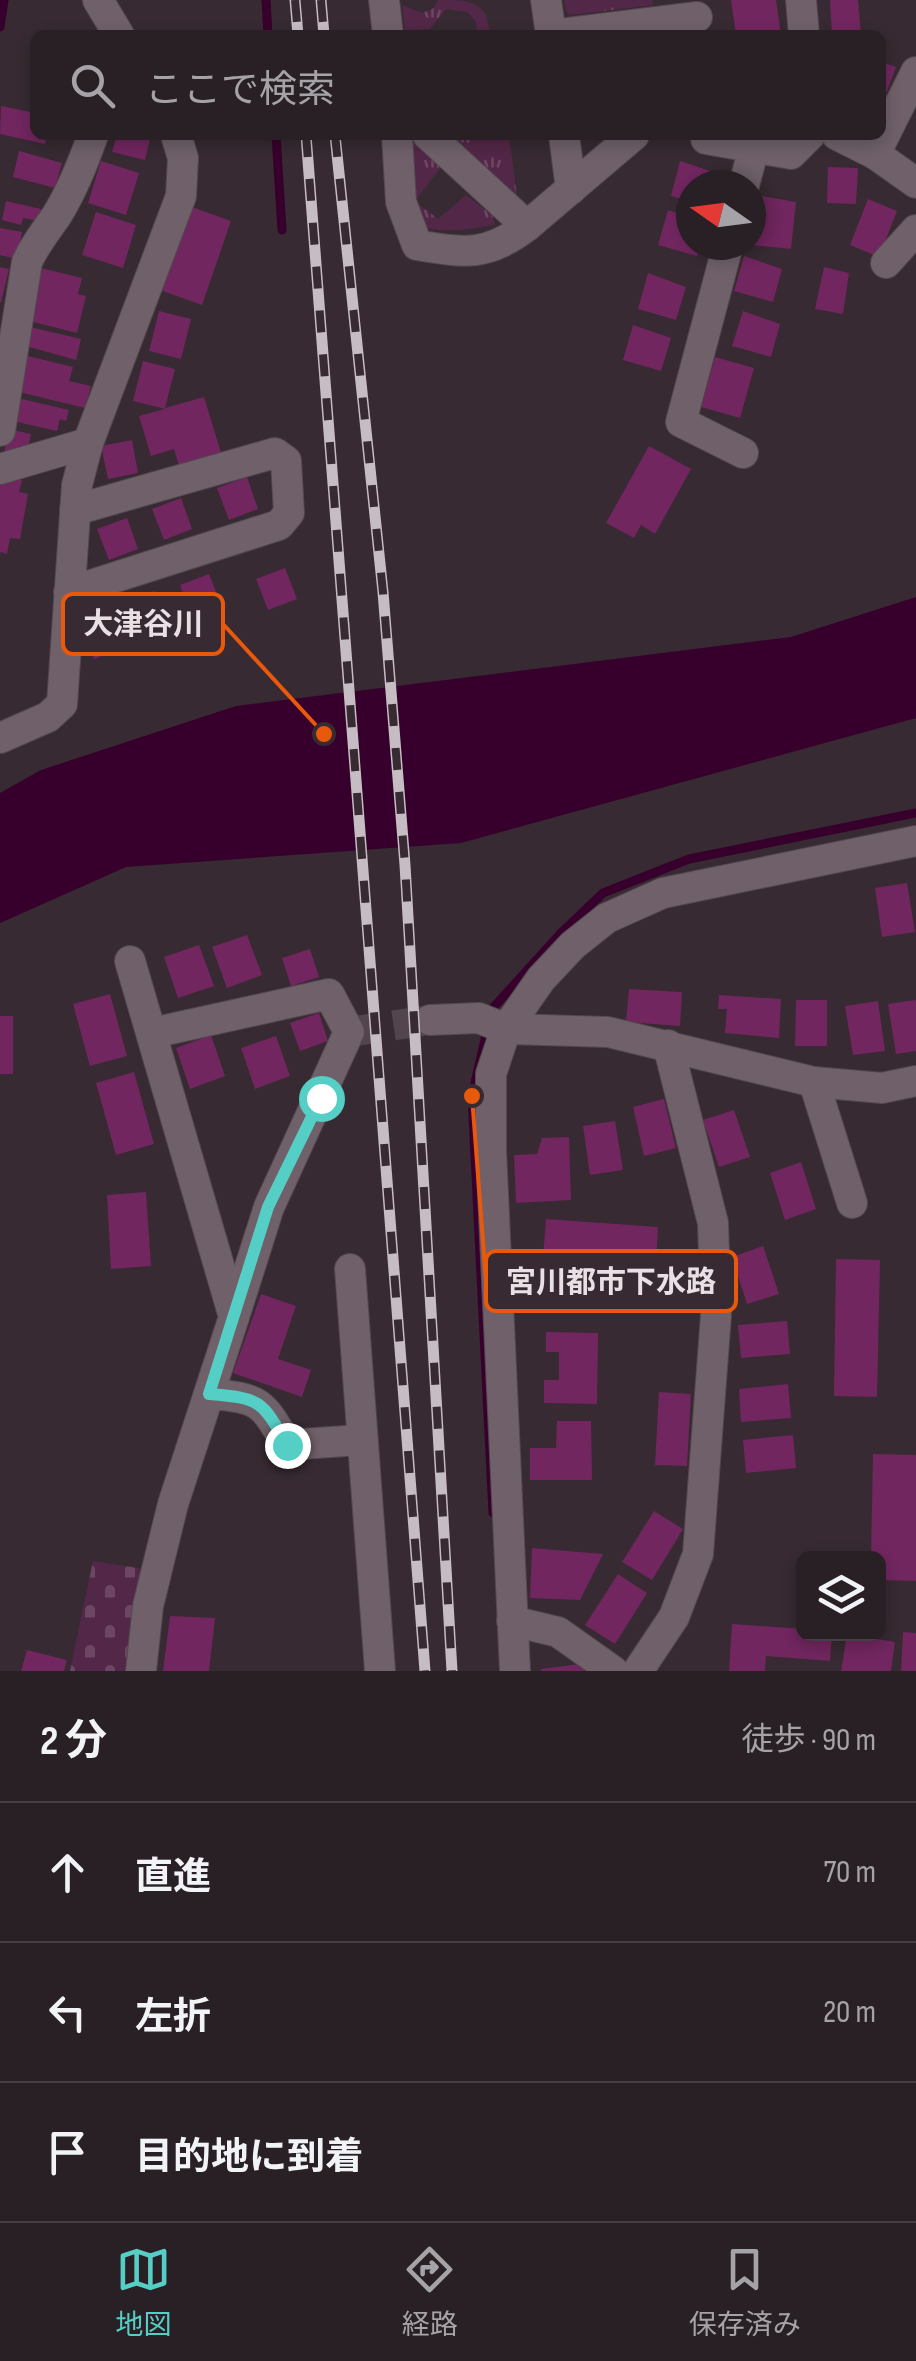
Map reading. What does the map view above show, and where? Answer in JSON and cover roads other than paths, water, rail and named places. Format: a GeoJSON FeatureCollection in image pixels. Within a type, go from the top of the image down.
{"type":"FeatureCollection","features":[{"type":"Feature","properties":{"kind":"street"},"geometry":{"type":"LineString","coordinates":[[98,0],[116,30]]}},
{"type":"Feature","properties":{"kind":"street"},"geometry":{"type":"LineString","coordinates":[[384,0],[387,30]]}},
{"type":"Feature","properties":{"kind":"street"},"geometry":{"type":"LineString","coordinates":[[546,0],[551,30]]}},
{"type":"Feature","properties":{"kind":"street"},"geometry":{"type":"LineString","coordinates":[[801,0],[804,30]]}},
{"type":"Feature","properties":{"kind":"street"},"geometry":{"type":"LineString","coordinates":[[594,30],[694,18]]}},
{"type":"Feature","properties":{"kind":"street"},"geometry":{"type":"LineString","coordinates":[[886,134],[916,72]]}},
{"type":"Feature","properties":{"kind":"street"},"geometry":{"type":"LineString","coordinates":[[0,431],[27,262],[78,178],[91,140]]}},
{"type":"Feature","properties":{"kind":"street"},"geometry":{"type":"LineString","coordinates":[[0,738],[48,717],[62,704],[77,485],[88,443],[181,196],[183,158],[178,140]]}},
{"type":"Feature","properties":{"kind":"street"},"geometry":{"type":"LineString","coordinates":[[397,140],[401,202],[417,245],[462,253],[488,250],[527,226],[628,140]]}},
{"type":"Feature","properties":{"kind":"street"},"geometry":{"type":"LineString","coordinates":[[433,140],[527,226]]}},
{"type":"Feature","properties":{"kind":"street"},"geometry":{"type":"LineString","coordinates":[[565,140],[570,189]]}},
{"type":"Feature","properties":{"kind":"street"},"geometry":{"type":"LineString","coordinates":[[711,140],[791,154],[805,140]]}},
{"type":"Feature","properties":{"kind":"street"},"geometry":{"type":"LineString","coordinates":[[847,140],[876,154],[916,183]]}},
{"type":"Feature","properties":{"kind":"street"},"geometry":{"type":"LineString","coordinates":[[876,154],[883,140]]}},
{"type":"Feature","properties":{"kind":"street"},"geometry":{"type":"LineString","coordinates":[[748,170],[754,148]]}},
{"type":"Feature","properties":{"kind":"street"},"geometry":{"type":"LineString","coordinates":[[886,263],[916,230]]}},
{"type":"Feature","properties":{"kind":"street"},"geometry":{"type":"LineString","coordinates":[[724,260],[681,422],[743,452]]}},
{"type":"Feature","properties":{"kind":"street"},"geometry":{"type":"LineString","coordinates":[[0,469],[88,443]]}},
{"type":"Feature","properties":{"kind":"street"},"geometry":{"type":"LineString","coordinates":[[69,592],[280,525],[288,513],[286,461],[276,453],[75,510]]}},
{"type":"Feature","properties":{"kind":"street"},"geometry":{"type":"LineString","coordinates":[[515,1671],[491,1150],[491,1074],[506,1029],[541,979],[573,945],[607,918],[663,893],[916,842]]}},
{"type":"Feature","properties":{"kind":"street"},"geometry":{"type":"LineString","coordinates":[[130,962],[234,1317]]}},
{"type":"Feature","properties":{"kind":"street"},"geometry":{"type":"LineString","coordinates":[[142,1671],[148,1606],[168,1520],[268,1207],[348,1032],[329,994],[152,1033]]}},
{"type":"Feature","properties":{"kind":"street"},"geometry":{"type":"LineString","coordinates":[[430,1020],[478,1018],[506,1029],[608,1032],[814,1082],[915,1090]]}},
{"type":"Feature","properties":{"kind":"street"},"geometry":{"type":"LineString","coordinates":[[638,1671],[674,1617],[698,1554],[716,1314],[713,1223],[668,1045]]}},
{"type":"Feature","properties":{"kind":"street"},"geometry":{"type":"LineString","coordinates":[[814,1082],[852,1203]]}},
{"type":"Feature","properties":{"kind":"street"},"geometry":{"type":"LineString","coordinates":[[350,1269],[380,1671]]}},
{"type":"Feature","properties":{"kind":"street"},"geometry":{"type":"LineString","coordinates":[[209,1394],[250,1398],[270,1414],[287,1445],[360,1440]]}},
{"type":"Feature","properties":{"kind":"street"},"geometry":{"type":"LineString","coordinates":[[512,1621],[558,1632],[612,1671]]}},
{"type":"Feature","properties":{"kind":"waterway"},"geometry":{"type":"LineString","coordinates":[[0,27],[4,0]]}},
{"type":"Feature","properties":{"kind":"waterway"},"geometry":{"type":"LineString","coordinates":[[266,0],[268,30]]}},
{"type":"Feature","properties":{"kind":"waterway"},"geometry":{"type":"LineString","coordinates":[[276,140],[282,230]]}},
{"type":"Feature","properties":{"kind":"waterway"},"geometry":{"type":"LineString","coordinates":[[493,1513],[472,1096],[492,1009],[603,893],[689,859],[916,813]]}},
{"type":"Feature","properties":{"kind":"tunnel"},"geometry":{"type":"LineString","coordinates":[[349,1032],[430,1020]]}},
{"type":"Feature","properties":{"kind":"railway"},"geometry":{"type":"LineString","coordinates":[[295,0],[298,30]]}},
{"type":"Feature","properties":{"kind":"railway"},"geometry":{"type":"LineString","coordinates":[[321,0],[324,30]]}},
{"type":"Feature","properties":{"kind":"railway"},"geometry":{"type":"LineString","coordinates":[[306,140],[425,1671]]}},
{"type":"Feature","properties":{"kind":"railway"},"geometry":{"type":"LineString","coordinates":[[336,140],[383,592],[405,865],[452,1671]]}},
{"type":"Feature","properties":{"kind":"place","name":"大津谷川"},"geometry":{"type":"Point","coordinates":[324,734]}},
{"type":"Feature","properties":{"kind":"place","name":"宮川都市下水路"},"geometry":{"type":"Point","coordinates":[472,1096]}}]}
